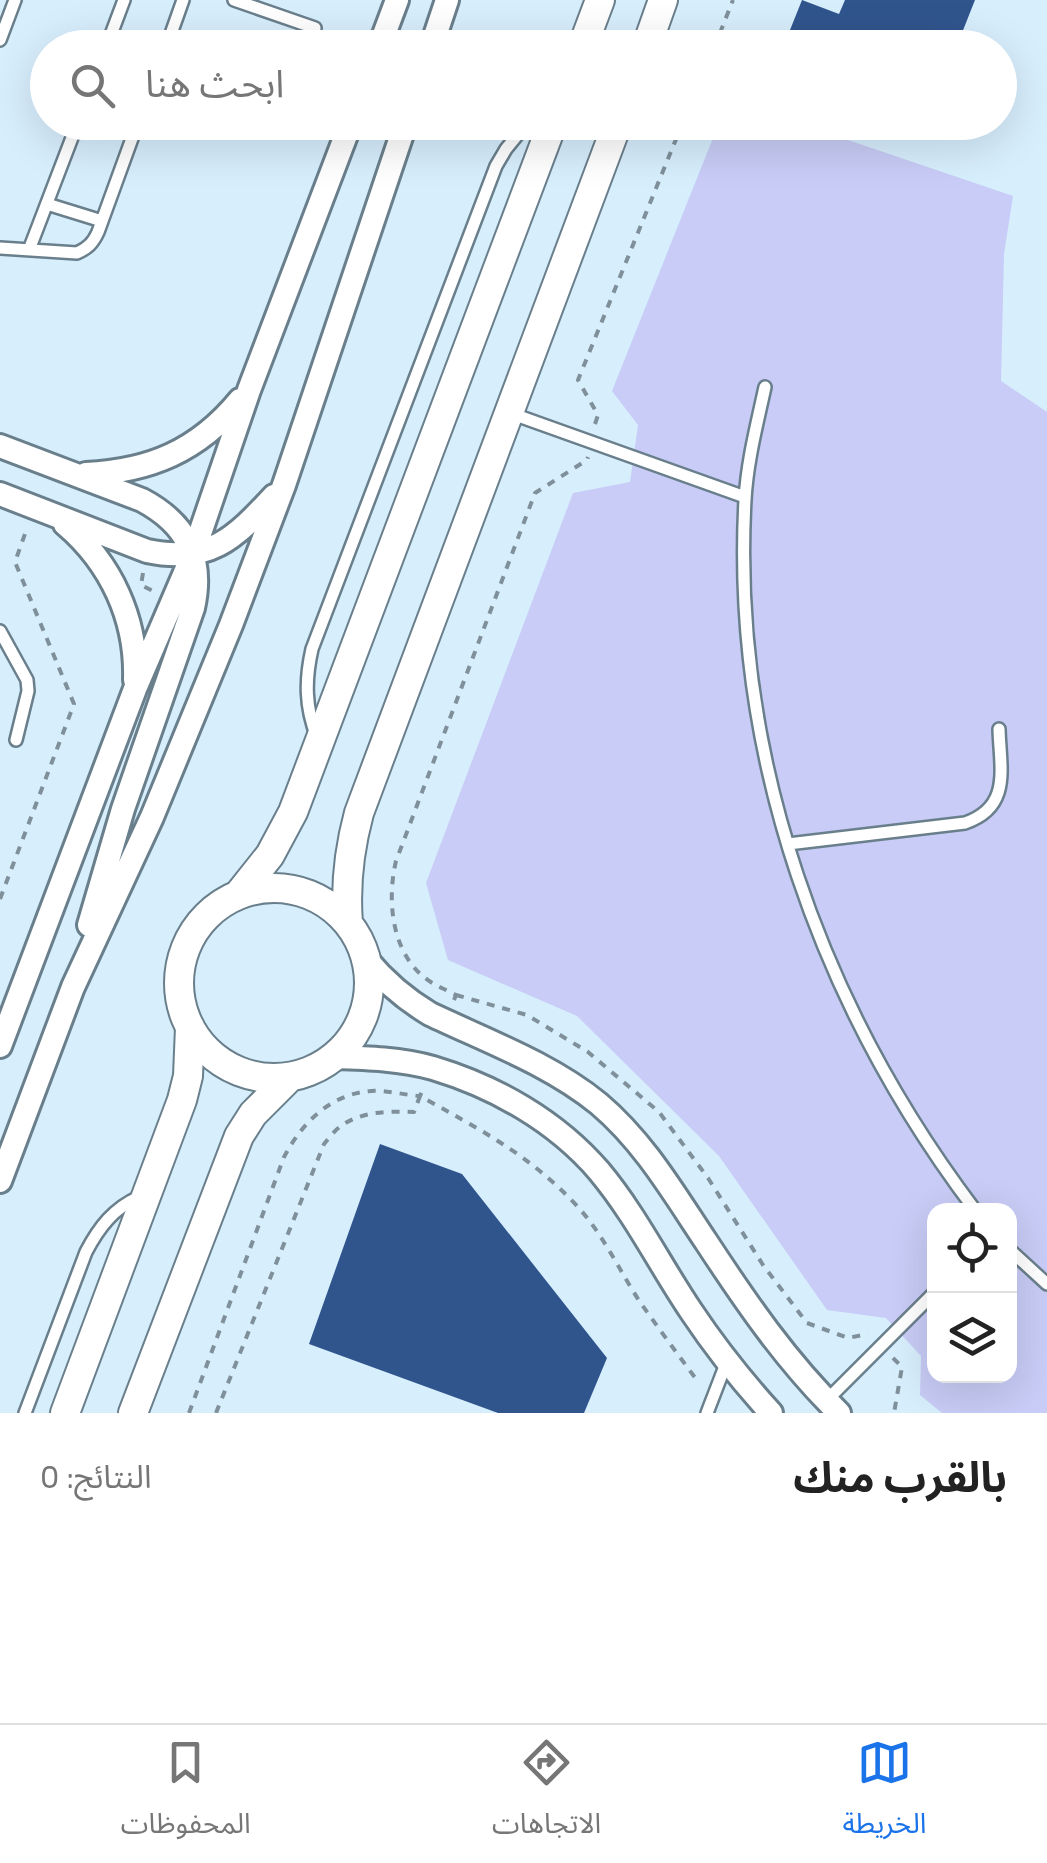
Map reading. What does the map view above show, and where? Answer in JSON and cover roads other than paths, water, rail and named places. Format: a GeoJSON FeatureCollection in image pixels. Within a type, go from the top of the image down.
{"type":"FeatureCollection","features":[{"type":"Feature","properties":{"kind":"street"},"geometry":{"type":"LineString","coordinates":[[386,30],[397,0]]}},
{"type":"Feature","properties":{"kind":"street"},"geometry":{"type":"LineString","coordinates":[[437,30],[447,0]]}},
{"type":"Feature","properties":{"kind":"street"},"geometry":{"type":"LineString","coordinates":[[589,30],[600,0]]}},
{"type":"Feature","properties":{"kind":"street"},"geometry":{"type":"LineString","coordinates":[[653,30],[664,0]]}},
{"type":"Feature","properties":{"kind":"street"},"geometry":{"type":"LineString","coordinates":[[0,1046],[135,689],[193,554],[249,390],[344,140]]}},
{"type":"Feature","properties":{"kind":"street"},"geometry":{"type":"LineString","coordinates":[[0,1181],[73,987],[187,734],[284,484],[400,140]]}},
{"type":"Feature","properties":{"kind":"street"},"geometry":{"type":"LineString","coordinates":[[238,894],[255,876],[282,834],[546,140]]}},
{"type":"Feature","properties":{"kind":"street"},"geometry":{"type":"LineString","coordinates":[[348,923],[348,867],[360,813],[611,140]]}},
{"type":"Feature","properties":{"kind":"street"},"geometry":{"type":"LineString","coordinates":[[75,474],[141,468],[173,455],[202,438],[249,390]]}},
{"type":"Feature","properties":{"kind":"street"},"geometry":{"type":"LineString","coordinates":[[0,446],[159,509],[185,537],[197,572],[193,608],[119,824],[73,987]]}},
{"type":"Feature","properties":{"kind":"street"},"geometry":{"type":"LineString","coordinates":[[0,494],[147,551],[168,555],[193,554],[231,539],[284,484]]}},
{"type":"Feature","properties":{"kind":"street"},"geometry":{"type":"LineString","coordinates":[[54,515],[92,551],[120,596],[133,642],[135,689]]}},
{"type":"Feature","properties":{"kind":"street"},"geometry":{"type":"LineString","coordinates":[[286,888],[310,894],[348,923],[366,960],[370,986],[365,1013],[353,1037],[334,1057],[290,1077],[270,1078],[232,1068],[201,1044],[182,1006],[181,960],[202,920],[219,905],[238,894],[286,888]]}},
{"type":"Feature","properties":{"kind":"street"},"geometry":{"type":"LineString","coordinates":[[366,960],[412,1004],[550,1072],[619,1123],[656,1166],[762,1325],[832,1407]]}},
{"type":"Feature","properties":{"kind":"street"},"geometry":{"type":"LineString","coordinates":[[65,1413],[182,1100],[188,1076],[190,1027]]}},
{"type":"Feature","properties":{"kind":"street"},"geometry":{"type":"LineString","coordinates":[[334,1057],[431,1067],[512,1101],[558,1132],[614,1192],[692,1313],[771,1413]]}},
{"type":"Feature","properties":{"kind":"street"},"geometry":{"type":"LineString","coordinates":[[133,1413],[233,1148],[253,1114],[290,1077]]}},
{"type":"Feature","properties":{"kind":"lane"},"geometry":{"type":"LineString","coordinates":[[0,40],[16,0]]}},
{"type":"Feature","properties":{"kind":"lane"},"geometry":{"type":"LineString","coordinates":[[113,30],[124,0]]}},
{"type":"Feature","properties":{"kind":"lane"},"geometry":{"type":"LineString","coordinates":[[173,30],[184,0]]}},
{"type":"Feature","properties":{"kind":"lane"},"geometry":{"type":"LineString","coordinates":[[234,0],[315,28]]}},
{"type":"Feature","properties":{"kind":"lane"},"geometry":{"type":"LineString","coordinates":[[29,250],[71,140]]}},
{"type":"Feature","properties":{"kind":"lane"},"geometry":{"type":"LineString","coordinates":[[0,248],[76,253],[86,249],[94,242],[132,140]]}},
{"type":"Feature","properties":{"kind":"lane"},"geometry":{"type":"LineString","coordinates":[[319,742],[306,686],[312,649],[496,166],[513,140]]}},
{"type":"Feature","properties":{"kind":"lane"},"geometry":{"type":"LineString","coordinates":[[46,204],[102,222]]}},
{"type":"Feature","properties":{"kind":"lane"},"geometry":{"type":"LineString","coordinates":[[766,387],[745,496],[744,576],[761,734],[778,812],[829,962],[863,1035],[902,1104],[970,1203]]}},
{"type":"Feature","properties":{"kind":"lane"},"geometry":{"type":"LineString","coordinates":[[510,414],[745,496]]}},
{"type":"Feature","properties":{"kind":"lane"},"geometry":{"type":"LineString","coordinates":[[0,631],[28,691],[16,740]]}},
{"type":"Feature","properties":{"kind":"lane"},"geometry":{"type":"LineString","coordinates":[[788,844],[974,820],[991,808],[1001,789],[999,729]]}},
{"type":"Feature","properties":{"kind":"lane"},"geometry":{"type":"LineString","coordinates":[[26,1413],[96,1232],[110,1215],[148,1193]]}},
{"type":"Feature","properties":{"kind":"lane"},"geometry":{"type":"LineString","coordinates":[[1017,1256],[1047,1284]]}},
{"type":"Feature","properties":{"kind":"lane"},"geometry":{"type":"LineString","coordinates":[[832,1407],[882,1346],[927,1300]]}},
{"type":"Feature","properties":{"kind":"lane"},"geometry":{"type":"LineString","coordinates":[[709,1407],[728,1361]]}}]}
